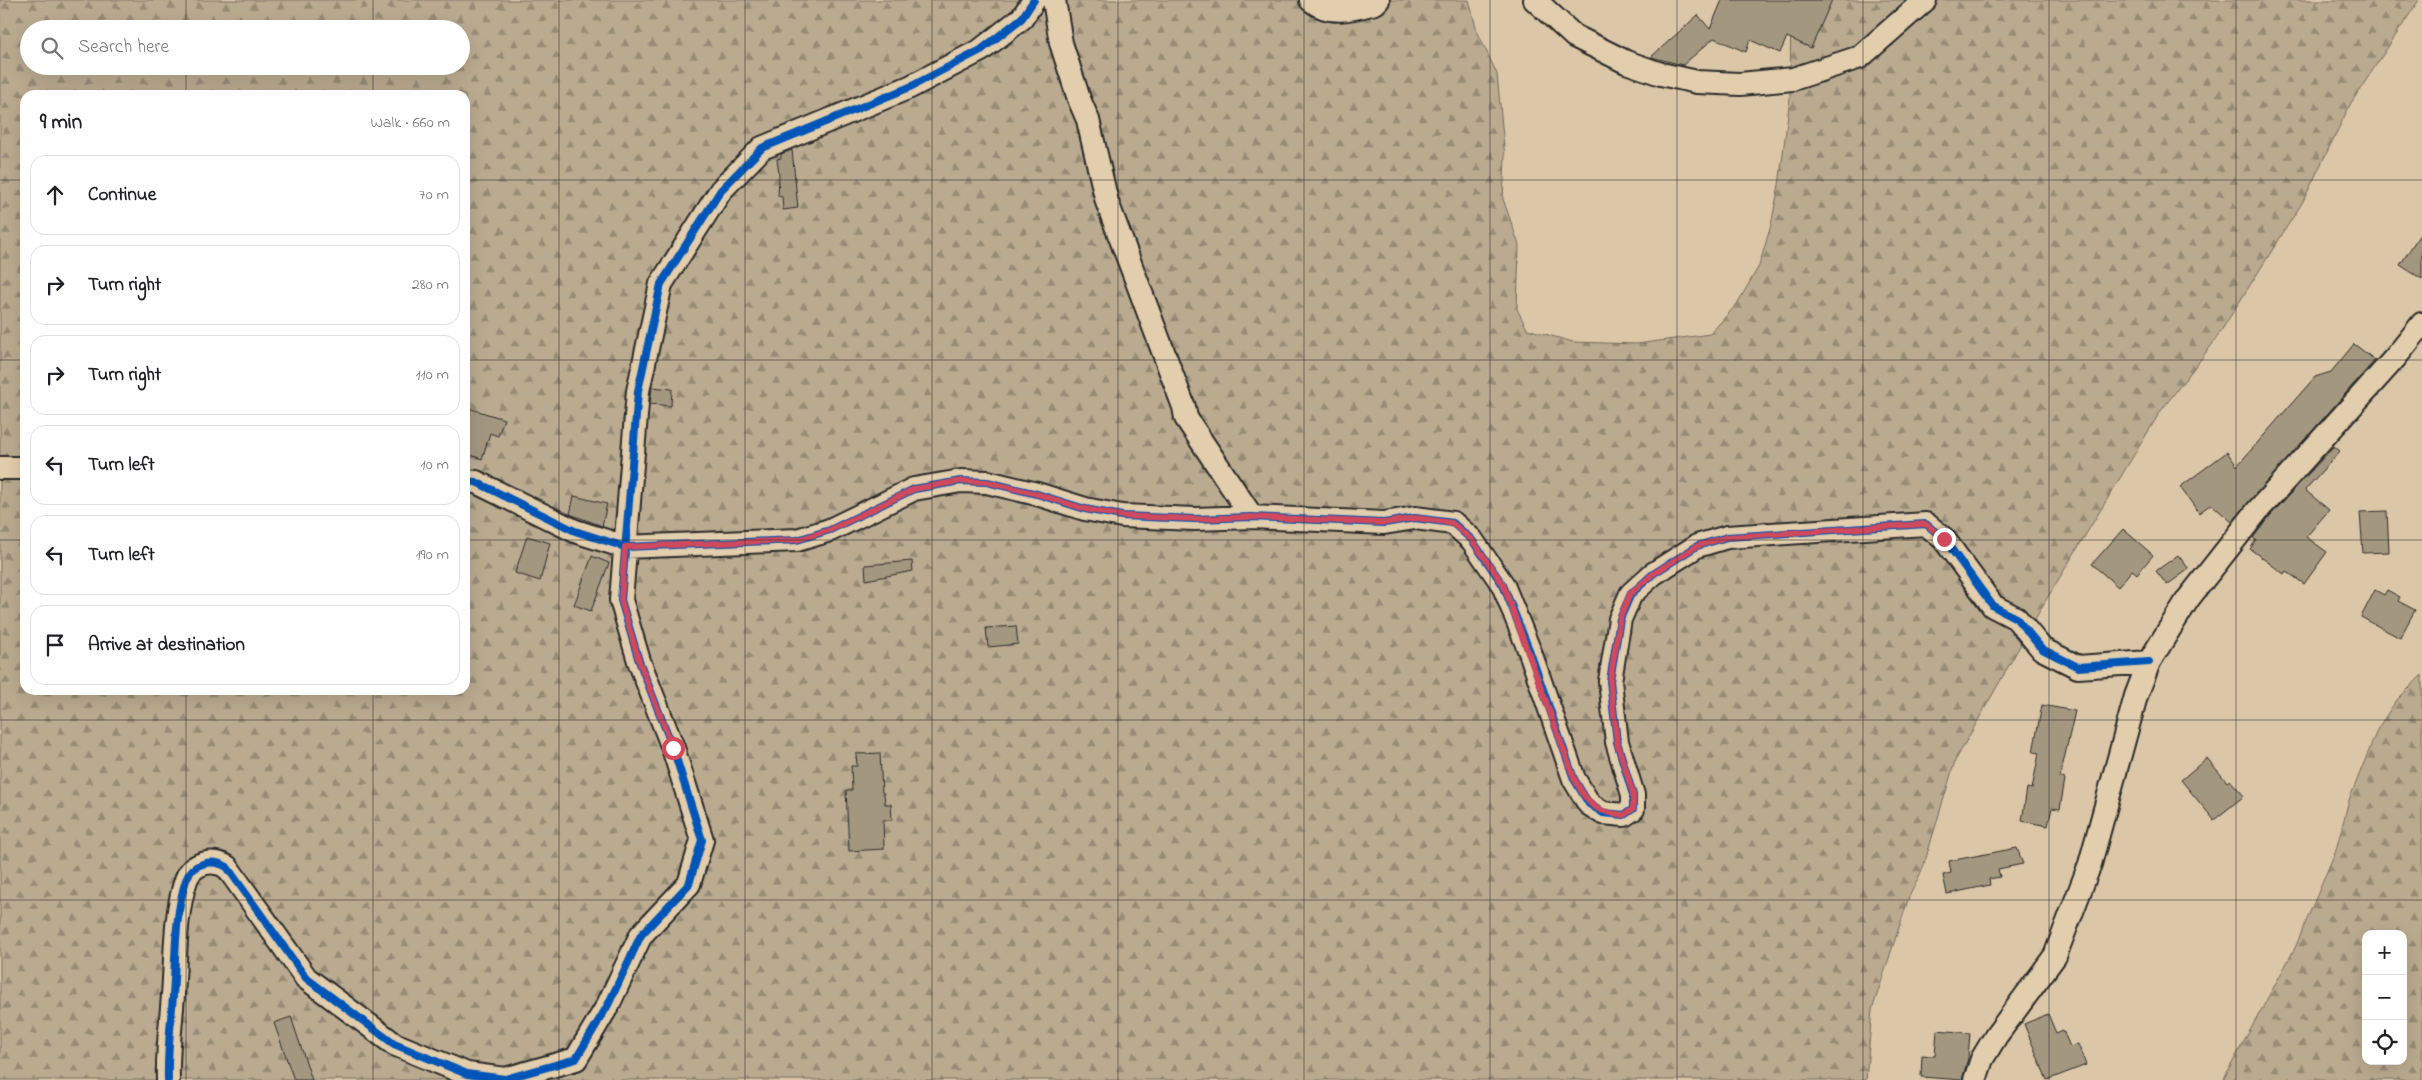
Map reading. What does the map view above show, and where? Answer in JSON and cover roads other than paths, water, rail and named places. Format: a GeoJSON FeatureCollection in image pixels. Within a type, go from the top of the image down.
{"type":"FeatureCollection","features":[{"type":"Feature","properties":{"kind":"street"},"geometry":{"type":"LineString","coordinates":[[168,1080],[167,1056],[176,930],[186,879],[194,869],[206,862],[218,861],[227,867],[306,978],[394,1044],[467,1077],[505,1079],[576,1058],[608,1005],[641,935],[689,884],[702,840],[673,748],[639,661],[621,600],[638,391],[661,284],[721,190],[762,148],[910,87],[981,50],[1022,18],[1034,0]]}},
{"type":"Feature","properties":{"kind":"street"},"geometry":{"type":"LineString","coordinates":[[1054,0],[1061,43],[1079,99],[1088,120],[1106,202],[1184,407],[1186,418],[1252,517]]}},
{"type":"Feature","properties":{"kind":"street"},"geometry":{"type":"LineString","coordinates":[[1311,0],[1321,8],[1349,10],[1375,3],[1378,0]]}},
{"type":"Feature","properties":{"kind":"street"},"geometry":{"type":"LineString","coordinates":[[1535,0],[1574,36],[1626,62],[1660,74],[1697,82],[1740,84],[1794,79],[1860,57],[1916,11],[1925,0]]}},
{"type":"Feature","properties":{"kind":"street"},"geometry":{"type":"LineString","coordinates":[[1975,1080],[1982,1060],[1996,1036],[2055,956],[2090,864],[2136,696],[2149,662],[2188,599],[2258,510],[2395,358],[2422,324]]}},
{"type":"Feature","properties":{"kind":"street"},"geometry":{"type":"LineString","coordinates":[[0,468],[20,468]]}},
{"type":"Feature","properties":{"kind":"street"},"geometry":{"type":"LineString","coordinates":[[470,481],[476,482],[575,530],[625,547],[797,540],[830,530],[914,489],[961,481],[987,482],[1037,494],[1085,509],[1122,516],[1195,519],[1252,517],[1384,523],[1416,518],[1452,523],[1472,540],[1503,584],[1574,778],[1589,804],[1603,813],[1624,815],[1633,809],[1633,794],[1617,742],[1610,681],[1620,618],[1630,594],[1653,574],[1697,546],[1727,537],[1926,524],[1944,539],[1993,606],[2016,618],[2042,649],[2078,667],[2149,662]]}}]}
